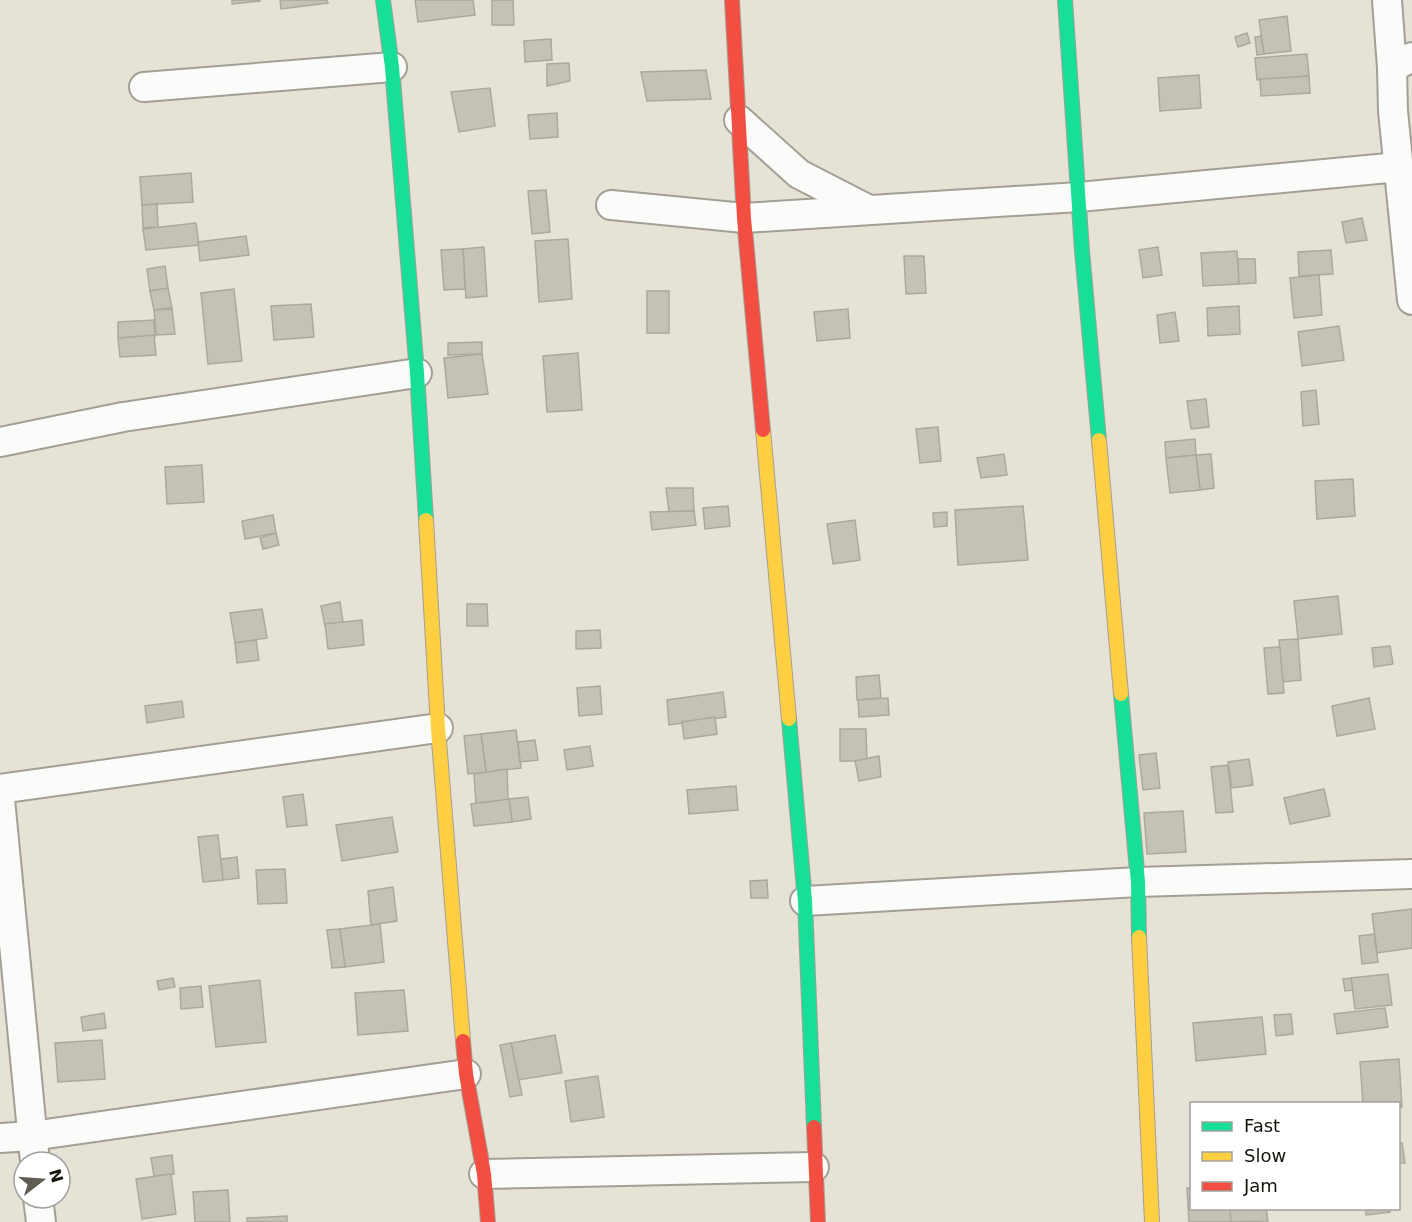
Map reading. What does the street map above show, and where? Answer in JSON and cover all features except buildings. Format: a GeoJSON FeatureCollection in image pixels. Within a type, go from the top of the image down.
{"type":"FeatureCollection","features":[{"type":"Feature","properties":{"kind":"street"},"geometry":{"type":"LineString","coordinates":[[383,0],[392,67],[417,374],[438,728],[466,1074],[484,1173],[488,1222]]}},
{"type":"Feature","properties":{"kind":"street"},"geometry":{"type":"LineString","coordinates":[[732,0],[744,218],[805,901],[818,1222]]}},
{"type":"Feature","properties":{"kind":"street"},"geometry":{"type":"LineString","coordinates":[[1065,0],[1082,251],[1138,882],[1152,1222]]}},
{"type":"Feature","properties":{"kind":"street"},"geometry":{"type":"LineString","coordinates":[[1387,0],[1402,62],[1393,111],[1412,300]]}},
{"type":"Feature","properties":{"kind":"street"},"geometry":{"type":"LineString","coordinates":[[144,87],[392,67]]}},
{"type":"Feature","properties":{"kind":"street"},"geometry":{"type":"LineString","coordinates":[[739,120],[800,174],[870,210]]}},
{"type":"Feature","properties":{"kind":"street"},"geometry":{"type":"LineString","coordinates":[[611,205],[744,218],[1079,197],[1399,167]]}},
{"type":"Feature","properties":{"kind":"street"},"geometry":{"type":"LineString","coordinates":[[0,442],[123,417],[417,374]]}},
{"type":"Feature","properties":{"kind":"street"},"geometry":{"type":"LineString","coordinates":[[0,789],[438,728]]}},
{"type":"Feature","properties":{"kind":"street"},"geometry":{"type":"LineString","coordinates":[[0,799],[33,1149]]}},
{"type":"Feature","properties":{"kind":"street"},"geometry":{"type":"LineString","coordinates":[[805,901],[1138,882],[1412,874]]}},
{"type":"Feature","properties":{"kind":"street"},"geometry":{"type":"LineString","coordinates":[[0,1138],[33,1149],[466,1074]]}},
{"type":"Feature","properties":{"kind":"street"},"geometry":{"type":"LineString","coordinates":[[484,1173],[814,1167]]}},
{"type":"Feature","properties":{"kind":"traffic: fast"},"geometry":{"type":"LineString","coordinates":[[383,0],[392,67],[417,373],[426,520]]}},
{"type":"Feature","properties":{"kind":"traffic: fast"},"geometry":{"type":"LineString","coordinates":[[1065,0],[1082,251],[1099,440]]}},
{"type":"Feature","properties":{"kind":"traffic: fast"},"geometry":{"type":"LineString","coordinates":[[1121,694],[1138,882],[1139,937]]}},
{"type":"Feature","properties":{"kind":"traffic: fast"},"geometry":{"type":"LineString","coordinates":[[789,719],[805,901],[814,1127]]}},
{"type":"Feature","properties":{"kind":"traffic: slow"},"geometry":{"type":"LineString","coordinates":[[763,430],[789,719]]}},
{"type":"Feature","properties":{"kind":"traffic: slow"},"geometry":{"type":"LineString","coordinates":[[1099,440],[1121,694]]}},
{"type":"Feature","properties":{"kind":"traffic: slow"},"geometry":{"type":"LineString","coordinates":[[426,520],[438,728],[463,1041]]}},
{"type":"Feature","properties":{"kind":"traffic: slow"},"geometry":{"type":"LineString","coordinates":[[1139,937],[1152,1222]]}},
{"type":"Feature","properties":{"kind":"traffic: jam"},"geometry":{"type":"LineString","coordinates":[[732,0],[744,218],[763,430]]}},
{"type":"Feature","properties":{"kind":"traffic: jam"},"geometry":{"type":"LineString","coordinates":[[463,1041],[466,1074],[484,1174],[488,1222]]}},
{"type":"Feature","properties":{"kind":"traffic: jam"},"geometry":{"type":"LineString","coordinates":[[814,1127],[818,1222]]}}]}
